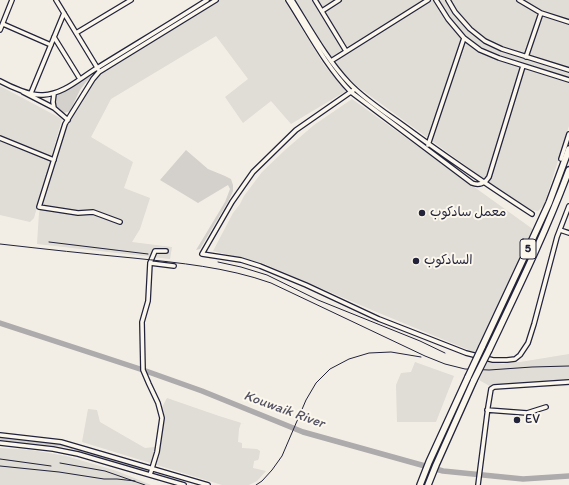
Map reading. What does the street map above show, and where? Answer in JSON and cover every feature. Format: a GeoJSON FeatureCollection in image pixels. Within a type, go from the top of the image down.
{"type":"FeatureCollection","features":[{"type":"Feature","properties":{"kind":"highway","name":"5"},"geometry":{"type":"LineString","coordinates":[[419,485],[549,203],[569,149]]}},
{"type":"Feature","properties":{"kind":"highway","name":"5"},"geometry":{"type":"LineString","coordinates":[[428,485],[474,380],[530,263],[569,170]]}},
{"type":"Feature","properties":{"kind":"street"},"geometry":{"type":"LineString","coordinates":[[0,30],[12,0]]}},
{"type":"Feature","properties":{"kind":"street"},"geometry":{"type":"LineString","coordinates":[[56,0],[99,72]]}},
{"type":"Feature","properties":{"kind":"street"},"geometry":{"type":"LineString","coordinates":[[76,33],[130,0]]}},
{"type":"Feature","properties":{"kind":"street"},"geometry":{"type":"LineString","coordinates":[[13,87],[37,95],[54,94],[67,88],[207,0]]}},
{"type":"Feature","properties":{"kind":"street"},"geometry":{"type":"LineString","coordinates":[[120,222],[93,212],[78,213],[39,206],[65,124],[99,72],[216,0]]}},
{"type":"Feature","properties":{"kind":"street"},"geometry":{"type":"LineString","coordinates":[[288,0],[329,62]]}},
{"type":"Feature","properties":{"kind":"street"},"geometry":{"type":"LineString","coordinates":[[292,0],[337,77],[353,91],[394,121],[532,214]]}},
{"type":"Feature","properties":{"kind":"street"},"geometry":{"type":"LineString","coordinates":[[315,0],[346,51]]}},
{"type":"Feature","properties":{"kind":"street"},"geometry":{"type":"LineString","coordinates":[[322,11],[339,0]]}},
{"type":"Feature","properties":{"kind":"street"},"geometry":{"type":"LineString","coordinates":[[329,62],[428,0]]}},
{"type":"Feature","properties":{"kind":"street"},"geometry":{"type":"LineString","coordinates":[[436,0],[448,19],[464,38],[480,50],[499,58],[569,80]]}},
{"type":"Feature","properties":{"kind":"street"},"geometry":{"type":"LineString","coordinates":[[448,0],[455,12],[470,29],[485,41],[502,49],[569,70]]}},
{"type":"Feature","properties":{"kind":"street"},"geometry":{"type":"LineString","coordinates":[[519,0],[541,13],[569,22]]}},
{"type":"Feature","properties":{"kind":"street"},"geometry":{"type":"LineString","coordinates":[[31,93],[64,13]]}},
{"type":"Feature","properties":{"kind":"street"},"geometry":{"type":"LineString","coordinates":[[526,57],[541,13]]}},
{"type":"Feature","properties":{"kind":"street"},"geometry":{"type":"LineString","coordinates":[[2,24],[51,44]]}},
{"type":"Feature","properties":{"kind":"street"},"geometry":{"type":"LineString","coordinates":[[54,37],[80,79]]}},
{"type":"Feature","properties":{"kind":"street"},"geometry":{"type":"LineString","coordinates":[[427,148],[464,38]]}},
{"type":"Feature","properties":{"kind":"street"},"geometry":{"type":"LineString","coordinates":[[394,121],[472,183],[477,184],[483,182],[487,179],[490,173],[523,66]]}},
{"type":"Feature","properties":{"kind":"street"},"geometry":{"type":"LineString","coordinates":[[0,81],[54,108],[68,120]]}},
{"type":"Feature","properties":{"kind":"street"},"geometry":{"type":"LineString","coordinates":[[353,91],[296,130],[253,172],[232,202],[202,254],[241,260],[260,266],[379,319],[466,353],[493,360],[508,360],[515,359],[528,344],[557,237],[569,207]]}},
{"type":"Feature","properties":{"kind":"street"},"geometry":{"type":"LineString","coordinates":[[54,94],[54,108]]}},
{"type":"Feature","properties":{"kind":"street"},"geometry":{"type":"LineString","coordinates":[[561,159],[569,134]]}},
{"type":"Feature","properties":{"kind":"street"},"geometry":{"type":"LineString","coordinates":[[0,138],[54,160]]}},
{"type":"Feature","properties":{"kind":"street"},"geometry":{"type":"LineString","coordinates":[[560,230],[569,233]]}},
{"type":"Feature","properties":{"kind":"street"},"geometry":{"type":"LineString","coordinates":[[150,475],[157,452],[162,418],[158,402],[143,370],[142,322],[148,301],[150,263],[155,251],[166,251]]}},
{"type":"Feature","properties":{"kind":"street"},"geometry":{"type":"LineString","coordinates":[[150,263],[174,266]]}},
{"type":"Feature","properties":{"kind":"street"},"geometry":{"type":"LineString","coordinates":[[478,485],[491,389],[494,387],[569,382]]}},
{"type":"Feature","properties":{"kind":"street"},"geometry":{"type":"LineString","coordinates":[[487,410],[527,413],[546,407]]}},
{"type":"Feature","properties":{"kind":"street"},"geometry":{"type":"LineString","coordinates":[[0,435],[61,442],[208,485]]}},
{"type":"Feature","properties":{"kind":"street"},"geometry":{"type":"LineString","coordinates":[[0,443],[53,449],[78,454],[184,485]]}},
{"type":"Feature","properties":{"kind":"shaded area"},"geometry":{"type":"Polygon","coordinates":[[[217,0],[284,0],[324,65],[346,91],[291,124],[271,101],[243,123],[225,97],[248,79],[216,36],[111,99],[91,137],[133,162],[124,188],[150,198],[140,229],[132,242],[172,247],[170,259],[37,244],[39,213],[67,125],[95,76],[217,0]]]}},
{"type":"Feature","properties":{"kind":"shaded area"},"geometry":{"type":"Polygon","coordinates":[[[294,0],[569,0],[569,126],[544,205],[538,211],[525,209],[354,84],[329,57],[294,0]]]}},
{"type":"Feature","properties":{"kind":"shaded area"},"geometry":{"type":"Polygon","coordinates":[[[96,71],[97,72],[80,90],[70,111],[62,113],[59,111],[55,103],[56,95],[67,90],[96,71]]]}},
{"type":"Feature","properties":{"kind":"shaded area"},"geometry":{"type":"Polygon","coordinates":[[[0,86],[62,119],[34,218],[30,222],[0,215],[0,86]]]}},
{"type":"Feature","properties":{"kind":"shaded area"},"geometry":{"type":"Polygon","coordinates":[[[352,99],[534,230],[476,353],[262,263],[213,251],[233,213],[262,172],[314,125],[352,99]]]}},
{"type":"Feature","properties":{"kind":"shaded area"},"geometry":{"type":"Polygon","coordinates":[[[186,150],[208,169],[231,179],[233,185],[233,191],[229,200],[200,249],[196,250],[225,202],[230,189],[228,185],[198,203],[160,180],[186,150]]]}},
{"type":"Feature","properties":{"kind":"shaded area"},"geometry":{"type":"Polygon","coordinates":[[[569,354],[569,386],[495,389],[479,380],[488,361],[503,364],[569,354]]]}},
{"type":"Feature","properties":{"kind":"shaded area"},"geometry":{"type":"Polygon","coordinates":[[[415,362],[454,376],[436,422],[397,422],[396,385],[401,373],[411,372],[415,362]]]}},
{"type":"Feature","properties":{"kind":"shaded area"},"geometry":{"type":"Polygon","coordinates":[[[167,398],[248,425],[241,423],[238,442],[242,443],[242,448],[257,449],[260,451],[258,460],[254,461],[253,468],[266,471],[257,481],[249,485],[222,485],[82,442],[88,409],[97,410],[100,422],[145,448],[155,447],[160,419],[159,413],[167,398]]]}},
{"type":"Feature","properties":{"kind":"shaded area"},"geometry":{"type":"Polygon","coordinates":[[[0,436],[66,444],[148,469],[148,472],[65,447],[0,440],[0,436]]]}},
{"type":"Feature","properties":{"kind":"shaded area"},"geometry":{"type":"Polygon","coordinates":[[[0,448],[31,450],[66,456],[117,471],[151,485],[0,485],[0,448]]]}},
{"type":"Feature","properties":{"kind":"waterway","name":"Kouwaik River"},"geometry":{"type":"LineString","coordinates":[[0,323],[202,391],[303,432],[443,471],[523,479],[569,476]]}},
{"type":"Feature","properties":{"kind":"railway"},"geometry":{"type":"LineString","coordinates":[[49,242],[148,254]]}},
{"type":"Feature","properties":{"kind":"railway"},"geometry":{"type":"LineString","coordinates":[[0,244],[185,264],[237,273],[271,283],[425,356],[445,364],[465,369],[489,370],[569,366]]}},
{"type":"Feature","properties":{"kind":"railway"},"geometry":{"type":"LineString","coordinates":[[218,262],[267,275],[318,300],[420,341],[445,353]]}},
{"type":"Feature","properties":{"kind":"railway"},"geometry":{"type":"LineString","coordinates":[[256,485],[272,470],[282,456],[306,400],[316,383],[330,369],[349,359],[369,353],[391,352],[421,357]]}},
{"type":"Feature","properties":{"kind":"railway"},"geometry":{"type":"LineString","coordinates":[[0,459],[51,466]]}},
{"type":"Feature","properties":{"kind":"railway"},"geometry":{"type":"LineString","coordinates":[[60,463],[105,471],[145,485]]}},
{"type":"Feature","properties":{"kind":"railway"},"geometry":{"type":"LineString","coordinates":[[0,466],[59,472],[104,479],[135,481]]}},
{"type":"Feature","properties":{"kind":"place","name":"معمل سادكوب"},"geometry":{"type":"Point","coordinates":[422,213]}},
{"type":"Feature","properties":{"kind":"place","name":"السادكوب"},"geometry":{"type":"Point","coordinates":[416,261]}},
{"type":"Feature","properties":{"kind":"place","name":"EV"},"geometry":{"type":"Point","coordinates":[517,420]}}]}
